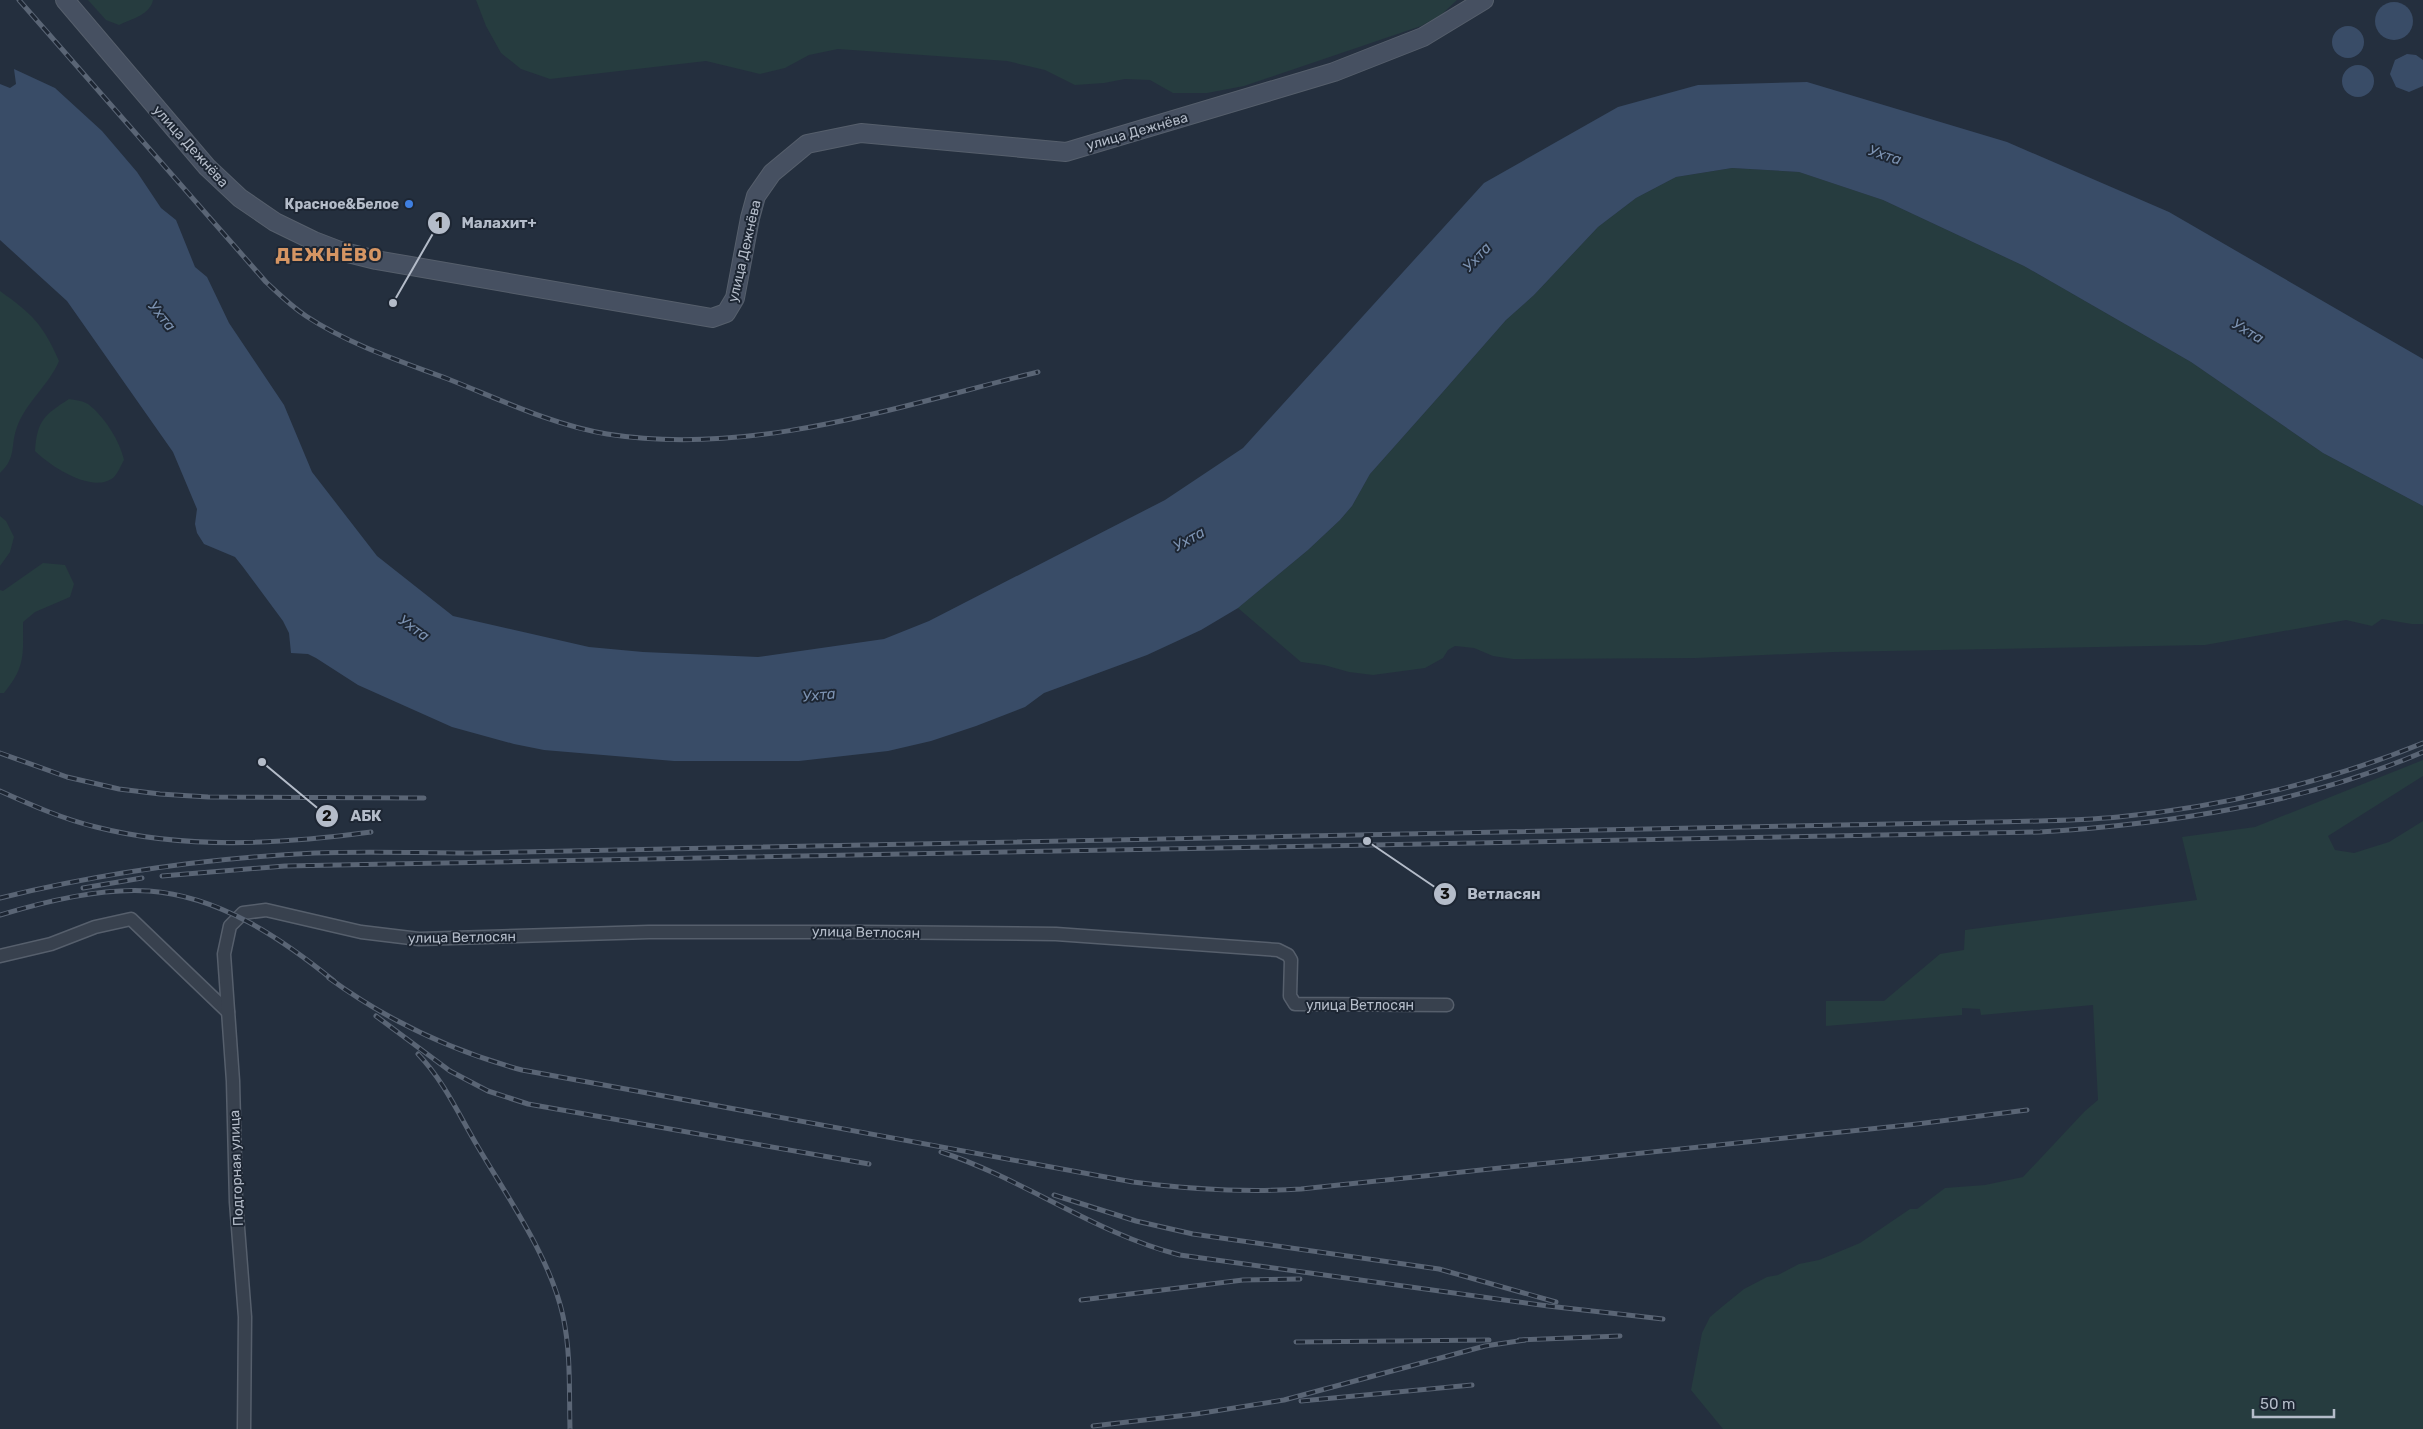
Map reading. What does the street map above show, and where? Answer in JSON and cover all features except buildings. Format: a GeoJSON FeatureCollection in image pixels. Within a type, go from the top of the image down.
{"type":"FeatureCollection","features":[{"type":"Feature","properties":{"kind":"street","name":"улица Дежнёва"},"geometry":{"type":"LineString","coordinates":[[65,0],[217,178],[246,202],[287,228],[328,247],[376,260],[712,318],[726,313],[735,298],[756,196],[772,173],[807,144],[861,133],[1066,152],[1334,72],[1423,37],[1484,0]]}},
{"type":"Feature","properties":{"kind":"street","name":"улица Ветлосян"},"geometry":{"type":"LineString","coordinates":[[243,913],[253,910],[266,910],[361,932],[419,938],[649,932],[1056,934],[1269,949],[1284,952],[1291,960],[1290,996],[1295,1004],[1447,1005]]}},
{"type":"Feature","properties":{"kind":"street","name":"Подгорная улица"},"geometry":{"type":"LineString","coordinates":[[243,913],[230,926],[224,954],[232,1081],[236,1202],[245,1316],[244,1429]]}},
{"type":"Feature","properties":{"kind":"street"},"geometry":{"type":"LineString","coordinates":[[0,956],[51,944],[95,927],[131,919],[228,1012]]}},
{"type":"Feature","properties":{"kind":"green space"},"geometry":{"type":"Polygon","coordinates":[[[88,0],[153,0],[144,13],[119,25],[106,20],[88,0]]]}},
{"type":"Feature","properties":{"kind":"green space"},"geometry":{"type":"Polygon","coordinates":[[[476,0],[1457,0],[1441,15],[1421,26],[1244,86],[1207,93],[1173,93],[1150,80],[1125,79],[1075,85],[1045,70],[1007,61],[838,49],[809,55],[785,68],[760,74],[706,61],[550,79],[521,69],[501,53],[486,26],[476,0]]]}},
{"type":"Feature","properties":{"kind":"green space"},"geometry":{"type":"Polygon","coordinates":[[[1732,168],[1799,172],[1883,200],[2024,266],[2191,362],[2323,453],[2423,506],[2423,624],[2382,619],[2372,626],[2346,620],[2205,645],[1834,652],[1696,658],[1513,659],[1493,656],[1474,648],[1455,646],[1448,650],[1443,658],[1425,668],[1373,675],[1301,662],[1238,608],[1308,550],[1340,520],[1352,506],[1370,474],[1506,320],[1534,295],[1598,227],[1636,198],[1676,177],[1732,168]]]}},
{"type":"Feature","properties":{"kind":"green space"},"geometry":{"type":"Polygon","coordinates":[[[0,291],[36,321],[48,338],[59,361],[55,370],[21,418],[15,434],[9,462],[0,473],[0,291]]]}},
{"type":"Feature","properties":{"kind":"green space"},"geometry":{"type":"Polygon","coordinates":[[[69,399],[86,403],[94,409],[105,422],[119,445],[124,460],[114,477],[105,482],[84,481],[61,471],[35,451],[38,432],[43,420],[69,399]]]}},
{"type":"Feature","properties":{"kind":"green space"},"geometry":{"type":"Polygon","coordinates":[[[0,516],[6,521],[14,537],[10,552],[0,566],[0,516]]]}},
{"type":"Feature","properties":{"kind":"green space"},"geometry":{"type":"Polygon","coordinates":[[[43,563],[65,565],[74,584],[70,597],[35,612],[23,622],[23,652],[20,667],[11,684],[4,693],[0,693],[0,590],[3,591],[43,563]]]}},
{"type":"Feature","properties":{"kind":"green space"},"geometry":{"type":"Polygon","coordinates":[[[2423,760],[2423,776],[2328,836],[2335,850],[2354,853],[2389,842],[2423,821],[2423,1429],[1723,1429],[1691,1390],[1702,1333],[1710,1317],[1744,1289],[1799,1264],[1819,1260],[1860,1243],[1910,1209],[1917,1209],[1945,1188],[1985,1185],[2023,1177],[2085,1111],[2098,1100],[2093,1005],[1981,1015],[1980,1009],[1962,1008],[1962,1015],[1826,1026],[1826,1001],[1884,1001],[1940,954],[1964,950],[1965,930],[2197,900],[2182,837],[2255,827],[2423,760]]]}},
{"type":"Feature","properties":{"kind":"water"},"geometry":{"type":"Polygon","coordinates":[[[2394,2],[2401,3],[2407,8],[2412,14],[2412,28],[2407,34],[2401,39],[2394,40],[2387,39],[2381,34],[2376,28],[2375,21],[2376,14],[2381,8],[2387,3],[2394,2]]]}},
{"type":"Feature","properties":{"kind":"water"},"geometry":{"type":"Polygon","coordinates":[[[2348,26],[2359,31],[2364,42],[2359,53],[2348,58],[2337,53],[2332,42],[2337,31],[2348,26]]]}},
{"type":"Feature","properties":{"kind":"water"},"geometry":{"type":"Polygon","coordinates":[[[2407,54],[2416,55],[2423,60],[2423,86],[2409,92],[2396,87],[2390,74],[2395,60],[2407,54]]]}},
{"type":"Feature","properties":{"kind":"water"},"geometry":{"type":"Polygon","coordinates":[[[2358,65],[2369,70],[2374,81],[2369,92],[2358,97],[2347,92],[2342,81],[2347,70],[2358,65]]]}},
{"type":"Feature","properties":{"kind":"water","name":"Ухта"},"geometry":{"type":"Polygon","coordinates":[[[14,69],[55,88],[102,131],[137,172],[161,208],[176,220],[195,267],[207,277],[229,323],[284,405],[312,472],[377,556],[453,616],[589,647],[643,652],[758,657],[884,639],[929,621],[1165,500],[1243,448],[1484,183],[1618,107],[1698,85],[1807,82],[2007,142],[2169,212],[2423,359],[2423,506],[2323,453],[2191,362],[2024,266],[1883,200],[1799,172],[1732,168],[1676,177],[1636,198],[1598,227],[1534,295],[1506,320],[1370,474],[1352,506],[1340,520],[1308,550],[1238,608],[1201,630],[1147,655],[1044,693],[1025,707],[976,726],[931,741],[888,751],[799,761],[674,761],[544,750],[452,727],[358,685],[308,654],[291,653],[289,633],[283,621],[243,567],[235,557],[204,544],[197,533],[195,524],[197,509],[173,452],[67,301],[0,240],[0,84],[10,88],[16,84],[14,69]]]}},
{"type":"Feature","properties":{"kind":"railway"},"geometry":{"type":"LineString","coordinates":[[19,0],[266,282],[295,308],[340,336],[358,344],[546,418],[607,434],[661,439],[716,439],[770,433],[879,413],[1038,372]]}},
{"type":"Feature","properties":{"kind":"railway"},"geometry":{"type":"LineString","coordinates":[[0,898],[77,881],[156,868],[276,855],[315,853],[474,853],[2038,821],[2102,818],[2196,807],[2274,791],[2350,770],[2423,743]]}},
{"type":"Feature","properties":{"kind":"railway"},"geometry":{"type":"LineString","coordinates":[[162,876],[285,866],[2040,832],[2138,823],[2235,809],[2330,785],[2377,770],[2423,752]]}},
{"type":"Feature","properties":{"kind":"railway"},"geometry":{"type":"LineString","coordinates":[[0,753],[67,777],[119,789],[160,794],[208,797],[424,798]]}},
{"type":"Feature","properties":{"kind":"railway"},"geometry":{"type":"LineString","coordinates":[[0,791],[84,824],[164,839],[233,843],[268,842],[371,832]]}},
{"type":"Feature","properties":{"kind":"railway"},"geometry":{"type":"LineString","coordinates":[[83,888],[142,878]]}},
{"type":"Feature","properties":{"kind":"railway"},"geometry":{"type":"LineString","coordinates":[[0,915],[55,900],[93,894],[149,891],[175,895],[200,901],[248,922],[293,949],[334,981]]}},
{"type":"Feature","properties":{"kind":"railway"},"geometry":{"type":"LineString","coordinates":[[329,978],[374,1008],[421,1033],[471,1054],[522,1070],[1133,1182],[1196,1188],[1259,1191],[1301,1189],[1917,1124],[2027,1110]]}},
{"type":"Feature","properties":{"kind":"railway"},"geometry":{"type":"LineString","coordinates":[[376,1016],[450,1071],[488,1091],[528,1104],[869,1164]]}},
{"type":"Feature","properties":{"kind":"railway"},"geometry":{"type":"LineString","coordinates":[[418,1054],[436,1075],[515,1207],[538,1250],[557,1294],[566,1330],[570,1429]]}},
{"type":"Feature","properties":{"kind":"railway"},"geometry":{"type":"LineString","coordinates":[[941,1152],[972,1163],[1119,1234],[1149,1246],[1180,1255],[1548,1306],[1663,1319]]}},
{"type":"Feature","properties":{"kind":"railway"},"geometry":{"type":"LineString","coordinates":[[1054,1195],[1136,1221],[1193,1234],[1439,1269],[1556,1302]]}},
{"type":"Feature","properties":{"kind":"railway"},"geometry":{"type":"LineString","coordinates":[[1081,1300],[1243,1280],[1300,1279]]}},
{"type":"Feature","properties":{"kind":"railway"},"geometry":{"type":"LineString","coordinates":[[1519,1340],[1620,1336]]}},
{"type":"Feature","properties":{"kind":"railway"},"geometry":{"type":"LineString","coordinates":[[1296,1342],[1489,1340]]}},
{"type":"Feature","properties":{"kind":"railway"},"geometry":{"type":"LineString","coordinates":[[1093,1426],[1196,1414],[1284,1400],[1485,1346],[1525,1340]]}},
{"type":"Feature","properties":{"kind":"railway"},"geometry":{"type":"LineString","coordinates":[[1301,1401],[1472,1385]]}},
{"type":"Feature","properties":{"kind":"place","name":"Красное&Белое"},"geometry":{"type":"Point","coordinates":[409,204]}},
{"type":"Feature","properties":{"kind":"place","name":"Малахит+"},"geometry":{"type":"Point","coordinates":[393,303]}},
{"type":"Feature","properties":{"kind":"place","name":"АБК"},"geometry":{"type":"Point","coordinates":[262,762]}},
{"type":"Feature","properties":{"kind":"place","name":"Ветласян"},"geometry":{"type":"Point","coordinates":[1367,841]}},
{"type":"Feature","properties":{"kind":"district","name":"ДЕЖНЁВО"},"geometry":{"type":"Point","coordinates":[329,254]}}]}
